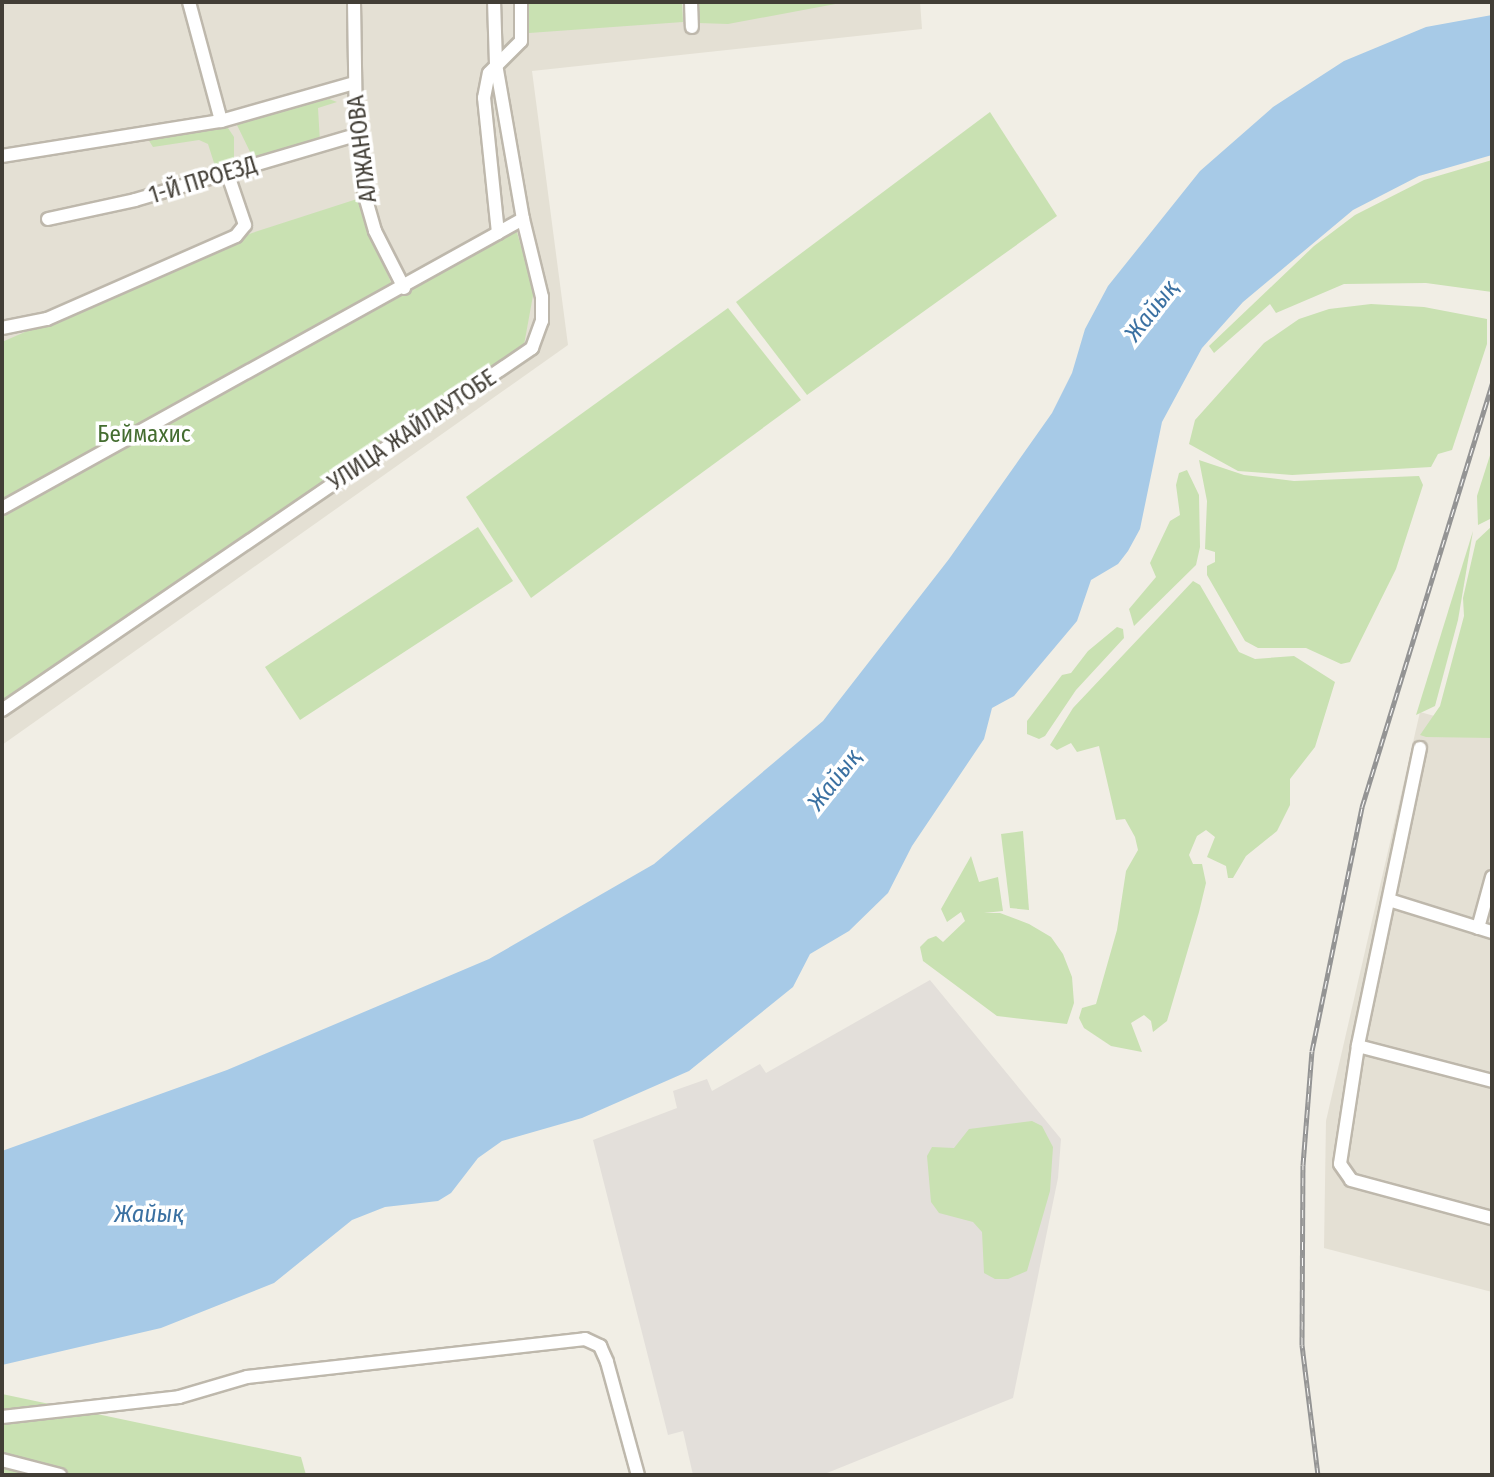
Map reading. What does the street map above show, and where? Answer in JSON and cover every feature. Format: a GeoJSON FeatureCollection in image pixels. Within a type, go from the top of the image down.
{"type":"FeatureCollection","features":[{"type":"Feature","properties":{"kind":"street"},"geometry":{"type":"LineString","coordinates":[[189,2],[221,121]]}},
{"type":"Feature","properties":{"kind":"street","name":"АЛЖАНОВА"},"geometry":{"type":"LineString","coordinates":[[354,2],[356,135],[374,232],[404,288]]}},
{"type":"Feature","properties":{"kind":"street","name":"УЛИЦА ЖАЙЛАУТОБЕ"},"geometry":{"type":"LineString","coordinates":[[2,710],[532,348],[542,321],[542,297],[523,219],[496,64],[494,2]]}},
{"type":"Feature","properties":{"kind":"street"},"geometry":{"type":"LineString","coordinates":[[498,233],[484,98],[489,73],[522,41],[521,2]]}},
{"type":"Feature","properties":{"kind":"street"},"geometry":{"type":"LineString","coordinates":[[691,2],[692,27]]}},
{"type":"Feature","properties":{"kind":"street"},"geometry":{"type":"LineString","coordinates":[[2,156],[221,121],[354,83]]}},
{"type":"Feature","properties":{"kind":"street","name":"1-Й ПРОЕЗД"},"geometry":{"type":"LineString","coordinates":[[48,219],[135,200],[356,135]]}},
{"type":"Feature","properties":{"kind":"street"},"geometry":{"type":"LineString","coordinates":[[2,328],[47,319],[236,236],[245,225],[227,172]]}},
{"type":"Feature","properties":{"kind":"street"},"geometry":{"type":"LineString","coordinates":[[2,508],[404,288],[523,219]]}},
{"type":"Feature","properties":{"kind":"street"},"geometry":{"type":"LineString","coordinates":[[1420,748],[1358,1046],[1340,1164],[1351,1180],[1492,1218]]}},
{"type":"Feature","properties":{"kind":"street"},"geometry":{"type":"LineString","coordinates":[[1478,928],[1492,877]]}},
{"type":"Feature","properties":{"kind":"street"},"geometry":{"type":"LineString","coordinates":[[1390,900],[1492,932]]}},
{"type":"Feature","properties":{"kind":"street"},"geometry":{"type":"LineString","coordinates":[[1358,1046],[1492,1081]]}},
{"type":"Feature","properties":{"kind":"street"},"geometry":{"type":"LineString","coordinates":[[2,1416],[39,1416],[179,1397],[247,1377],[585,1339],[600,1346],[607,1362],[638,1475]]}},
{"type":"Feature","properties":{"kind":"street"},"geometry":{"type":"LineString","coordinates":[[2,1460],[60,1475]]}},
{"type":"Feature","properties":{"kind":"shaded area"},"geometry":{"type":"Polygon","coordinates":[[[2,2],[920,2],[922,29],[532,71],[568,345],[2,745],[2,2]]]}},
{"type":"Feature","properties":{"kind":"shaded area"},"geometry":{"type":"Polygon","coordinates":[[[1420,712],[1492,732],[1492,1292],[1324,1248],[1326,1121],[1420,712]]]}},
{"type":"Feature","properties":{"kind":"shaded area"},"geometry":{"type":"Polygon","coordinates":[[[930,980],[1061,1139],[1058,1178],[1013,1398],[822,1475],[693,1475],[683,1431],[668,1435],[593,1140],[677,1108],[673,1091],[707,1079],[712,1091],[760,1064],[766,1073],[930,980]]]}},
{"type":"Feature","properties":{"kind":"green space"},"geometry":{"type":"Polygon","coordinates":[[[528,2],[682,2],[683,22],[529,33],[528,2]]]}},
{"type":"Feature","properties":{"kind":"green space"},"geometry":{"type":"Polygon","coordinates":[[[697,2],[846,2],[728,24],[698,23],[697,2]]]}},
{"type":"Feature","properties":{"kind":"green space"},"geometry":{"type":"Polygon","coordinates":[[[329,99],[337,102],[318,108],[320,142],[254,160],[236,123],[329,99]]]}},
{"type":"Feature","properties":{"kind":"green space"},"geometry":{"type":"Polygon","coordinates":[[[990,112],[1057,216],[807,395],[736,302],[990,112]]]}},
{"type":"Feature","properties":{"kind":"green space"},"geometry":{"type":"Polygon","coordinates":[[[226,125],[234,137],[234,166],[223,169],[215,166],[208,144],[199,140],[153,147],[146,136],[226,125]]]}},
{"type":"Feature","properties":{"kind":"green space"},"geometry":{"type":"Polygon","coordinates":[[[1492,160],[1492,292],[1426,283],[1344,284],[1276,313],[1270,304],[1214,353],[1209,346],[1314,246],[1355,215],[1424,180],[1492,160]]]}},
{"type":"Feature","properties":{"kind":"green space","name":"Беймахис"},"geometry":{"type":"Polygon","coordinates":[[[357,199],[392,285],[513,219],[534,290],[524,345],[2,704],[2,342],[252,233],[357,199]]]}},
{"type":"Feature","properties":{"kind":"green space"},"geometry":{"type":"Polygon","coordinates":[[[1371,304],[1424,307],[1487,319],[1487,344],[1452,450],[1438,454],[1431,467],[1292,475],[1238,471],[1189,444],[1195,420],[1264,343],[1299,319],[1329,309],[1371,304]]]}},
{"type":"Feature","properties":{"kind":"green space"},"geometry":{"type":"Polygon","coordinates":[[[728,308],[801,400],[531,598],[466,497],[728,308]]]}},
{"type":"Feature","properties":{"kind":"green space"},"geometry":{"type":"Polygon","coordinates":[[[1492,449],[1492,518],[1478,525],[1477,496],[1492,449]]]}},
{"type":"Feature","properties":{"kind":"green space"},"geometry":{"type":"Polygon","coordinates":[[[1199,460],[1244,475],[1294,481],[1419,476],[1423,485],[1396,569],[1350,662],[1341,664],[1306,648],[1258,648],[1245,641],[1207,575],[1207,566],[1215,562],[1215,552],[1205,549],[1207,501],[1199,460]]]}},
{"type":"Feature","properties":{"kind":"green space"},"geometry":{"type":"Polygon","coordinates":[[[1187,470],[1199,495],[1200,547],[1196,565],[1134,626],[1129,609],[1156,577],[1150,563],[1170,521],[1180,515],[1176,485],[1179,473],[1187,470]]]}},
{"type":"Feature","properties":{"kind":"green space"},"geometry":{"type":"Polygon","coordinates":[[[1492,526],[1492,738],[1426,737],[1420,735],[1440,706],[1464,616],[1463,598],[1476,541],[1492,526]]]}},
{"type":"Feature","properties":{"kind":"green space"},"geometry":{"type":"Polygon","coordinates":[[[478,527],[513,581],[300,720],[265,667],[478,527]]]}},
{"type":"Feature","properties":{"kind":"green space"},"geometry":{"type":"Polygon","coordinates":[[[1473,531],[1458,620],[1435,706],[1416,715],[1473,531]]]}},
{"type":"Feature","properties":{"kind":"green space"},"geometry":{"type":"Polygon","coordinates":[[[1193,581],[1200,585],[1239,652],[1255,659],[1294,656],[1335,682],[1315,747],[1290,779],[1290,805],[1277,831],[1246,856],[1233,878],[1228,878],[1226,866],[1207,857],[1215,837],[1206,830],[1197,836],[1189,855],[1193,864],[1202,864],[1206,883],[1199,912],[1167,1021],[1153,1032],[1151,1021],[1144,1015],[1131,1023],[1142,1052],[1111,1046],[1084,1028],[1079,1018],[1082,1008],[1096,1004],[1117,930],[1126,871],[1138,850],[1135,837],[1125,819],[1116,820],[1099,746],[1077,752],[1071,743],[1057,750],[1050,745],[1073,708],[1193,581]]]}},
{"type":"Feature","properties":{"kind":"green space"},"geometry":{"type":"Polygon","coordinates":[[[1117,627],[1123,629],[1124,638],[1076,690],[1045,736],[1039,739],[1027,734],[1027,721],[1062,675],[1071,673],[1088,651],[1117,627]]]}},
{"type":"Feature","properties":{"kind":"green space"},"geometry":{"type":"Polygon","coordinates":[[[1023,831],[1029,910],[1010,908],[1001,834],[1023,831]]]}},
{"type":"Feature","properties":{"kind":"green space"},"geometry":{"type":"Polygon","coordinates":[[[971,856],[979,882],[998,877],[1003,911],[984,913],[1000,913],[1029,924],[1051,937],[1063,954],[1072,977],[1074,1003],[1067,1024],[997,1016],[923,961],[920,947],[928,939],[936,936],[943,942],[965,921],[961,912],[947,922],[941,909],[971,856]]]}},
{"type":"Feature","properties":{"kind":"green space"},"geometry":{"type":"Polygon","coordinates":[[[1032,1121],[1042,1126],[1053,1147],[1050,1191],[1027,1271],[1008,1279],[995,1279],[984,1273],[982,1232],[973,1222],[939,1213],[931,1202],[927,1156],[932,1147],[954,1148],[969,1129],[1032,1121]]]}},
{"type":"Feature","properties":{"kind":"green space"},"geometry":{"type":"Polygon","coordinates":[[[2,1394],[301,1457],[306,1475],[2,1475],[2,1394]]]}},
{"type":"Feature","properties":{"kind":"water","name":"Жайық"},"geometry":{"type":"Polygon","coordinates":[[[1492,15],[1492,155],[1419,176],[1353,210],[1243,302],[1202,348],[1162,422],[1140,529],[1128,551],[1118,564],[1091,580],[1077,621],[1014,696],[992,708],[984,739],[912,846],[888,893],[849,931],[810,954],[793,987],[689,1071],[582,1118],[502,1141],[478,1158],[451,1193],[438,1201],[385,1207],[352,1220],[274,1283],[161,1328],[2,1365],[2,1151],[227,1070],[489,959],[654,864],[823,721],[949,559],[1052,413],[1072,373],[1085,329],[1108,286],[1200,171],[1273,107],[1344,61],[1426,27],[1492,15]]]}},
{"type":"Feature","properties":{"kind":"railway"},"geometry":{"type":"LineString","coordinates":[[1318,1475],[1302,1345],[1303,1165],[1312,1051],[1362,807],[1492,384]]}}]}
